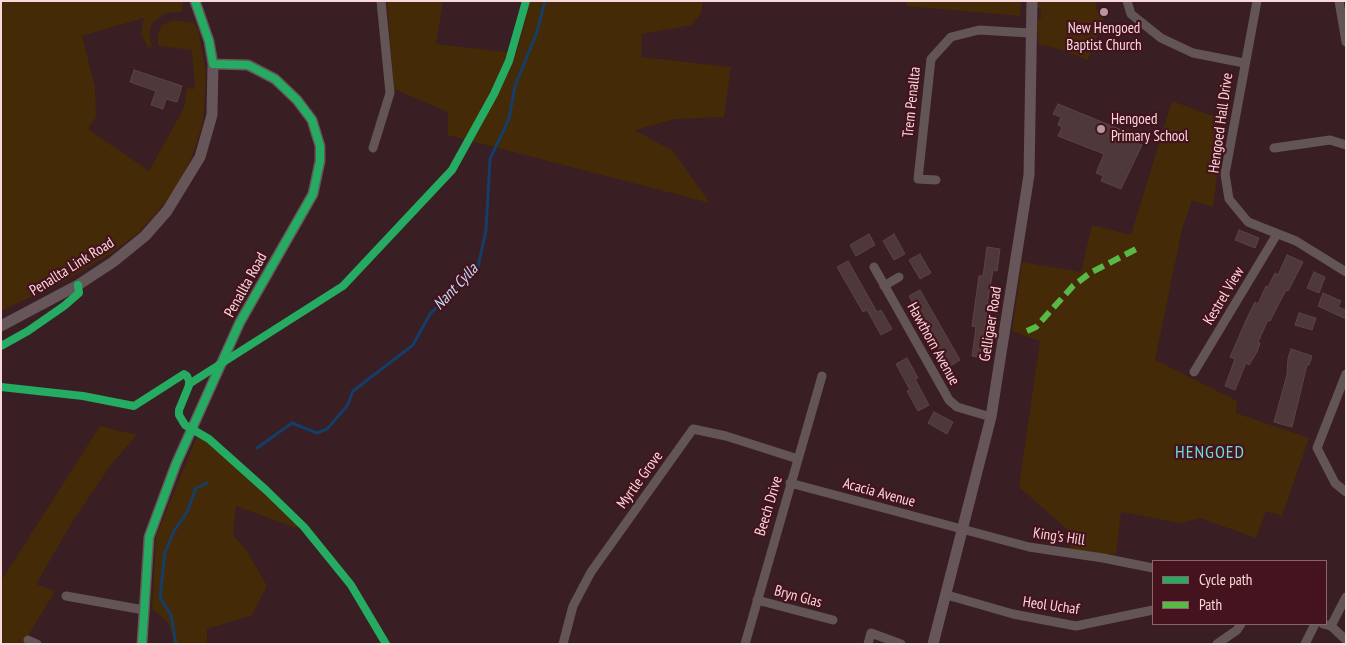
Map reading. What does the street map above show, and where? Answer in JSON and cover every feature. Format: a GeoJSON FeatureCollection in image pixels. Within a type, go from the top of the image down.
{"type":"FeatureCollection","features":[{"type":"Feature","properties":{"kind":"street"},"geometry":{"type":"LineString","coordinates":[[195,1],[206,32],[213,64]]}},
{"type":"Feature","properties":{"kind":"street"},"geometry":{"type":"LineString","coordinates":[[373,148],[390,93],[382,1]]}},
{"type":"Feature","properties":{"kind":"street","name":"Gelligaer Road"},"geometry":{"type":"LineString","coordinates":[[933,644],[947,595],[961,528],[991,417],[1029,175],[1032,1]]}},
{"type":"Feature","properties":{"kind":"street"},"geometry":{"type":"LineString","coordinates":[[1127,1],[1131,14],[1162,38],[1193,53],[1244,63]]}},
{"type":"Feature","properties":{"kind":"street","name":"Hengoed Hall Drive"},"geometry":{"type":"LineString","coordinates":[[1257,1],[1244,63],[1225,174],[1229,199],[1248,222],[1296,241],[1346,272]]}},
{"type":"Feature","properties":{"kind":"street"},"geometry":{"type":"LineString","coordinates":[[1339,1],[1346,42]]}},
{"type":"Feature","properties":{"kind":"street","name":"Trem Penallta"},"geometry":{"type":"LineString","coordinates":[[936,180],[918,179],[931,59],[951,37],[980,30],[1030,33]]}},
{"type":"Feature","properties":{"kind":"street","name":"Penallta Road"},"geometry":{"type":"LineString","coordinates":[[142,644],[149,537],[176,464],[212,384],[261,283],[313,194],[320,161],[317,132],[304,108],[275,79],[248,65],[213,64]]}},
{"type":"Feature","properties":{"kind":"street","name":"Penallta Link Road"},"geometry":{"type":"LineString","coordinates":[[1,326],[78,285],[113,262],[145,236],[168,211],[200,158],[212,115],[213,64]]}},
{"type":"Feature","properties":{"kind":"street"},"geometry":{"type":"LineString","coordinates":[[1274,148],[1330,140],[1346,145]]}},
{"type":"Feature","properties":{"kind":"street","name":"Kestrel View"},"geometry":{"type":"LineString","coordinates":[[1194,372],[1277,234]]}},
{"type":"Feature","properties":{"kind":"street","name":"Hawthorn Avenue"},"geometry":{"type":"LineString","coordinates":[[874,267],[949,400],[957,407],[991,417]]}},
{"type":"Feature","properties":{"kind":"street"},"geometry":{"type":"LineString","coordinates":[[884,286],[899,277]]}},
{"type":"Feature","properties":{"kind":"street"},"geometry":{"type":"LineString","coordinates":[[1346,374],[1317,448],[1335,483],[1346,492]]}},
{"type":"Feature","properties":{"kind":"street","name":"Beech Drive"},"geometry":{"type":"LineString","coordinates":[[745,644],[822,376]]}},
{"type":"Feature","properties":{"kind":"street","name":"Myrtle Grove"},"geometry":{"type":"LineString","coordinates":[[563,644],[574,606],[591,572],[693,429],[726,436],[798,459]]}},
{"type":"Feature","properties":{"kind":"street","name":"Acacia Avenue"},"geometry":{"type":"LineString","coordinates":[[790,483],[961,528]]}},
{"type":"Feature","properties":{"kind":"street","name":"King's Hill"},"geometry":{"type":"LineString","coordinates":[[961,528],[1029,548],[1103,558],[1152,568]]}},
{"type":"Feature","properties":{"kind":"street","name":"Heol Uchaf"},"geometry":{"type":"LineString","coordinates":[[947,595],[1013,614],[1076,626],[1152,610]]}},
{"type":"Feature","properties":{"kind":"street"},"geometry":{"type":"LineString","coordinates":[[66,596],[144,610]]}},
{"type":"Feature","properties":{"kind":"street"},"geometry":{"type":"LineString","coordinates":[[1346,597],[1327,625],[1346,640]]}},
{"type":"Feature","properties":{"kind":"street","name":"Bryn Glas"},"geometry":{"type":"LineString","coordinates":[[757,600],[833,620]]}},
{"type":"Feature","properties":{"kind":"street"},"geometry":{"type":"LineString","coordinates":[[1217,644],[1237,630],[1240,625]]}},
{"type":"Feature","properties":{"kind":"street"},"geometry":{"type":"LineString","coordinates":[[1305,644],[1314,625]]}},
{"type":"Feature","properties":{"kind":"street"},"geometry":{"type":"LineString","coordinates":[[868,644],[871,634],[901,644]]}},
{"type":"Feature","properties":{"kind":"shaded area"},"geometry":{"type":"Polygon","coordinates":[[[1,1],[183,1],[182,12],[165,13],[152,24],[149,34],[152,47],[148,48],[141,33],[144,18],[82,36],[95,87],[96,117],[88,129],[149,171],[184,108],[187,88],[195,89],[192,50],[158,46],[158,33],[162,25],[173,20],[194,23],[198,29],[206,73],[203,123],[192,157],[177,186],[155,215],[138,233],[110,254],[68,279],[1,311],[1,1]]]}},
{"type":"Feature","properties":{"kind":"shaded area"},"geometry":{"type":"Polygon","coordinates":[[[387,1],[443,1],[436,44],[516,53],[530,1],[703,1],[701,14],[691,25],[642,34],[641,57],[731,67],[724,117],[675,119],[635,130],[673,151],[710,203],[448,135],[448,112],[394,89],[387,1]]]}},
{"type":"Feature","properties":{"kind":"shaded area"},"geometry":{"type":"Polygon","coordinates":[[[907,1],[1021,1],[1020,16],[907,6],[907,1]]]}},
{"type":"Feature","properties":{"kind":"shaded area"},"geometry":{"type":"Polygon","coordinates":[[[1035,1],[1096,1],[1096,9],[1106,13],[1088,60],[1053,47],[1039,45],[1037,20],[1041,18],[1041,10],[1035,6],[1035,1]]]}},
{"type":"Feature","properties":{"kind":"shaded area"},"geometry":{"type":"Polygon","coordinates":[[[1172,101],[1224,120],[1213,207],[1192,200],[1182,229],[1155,360],[1237,401],[1236,413],[1309,438],[1282,516],[1266,511],[1256,538],[1200,518],[1181,523],[1121,512],[1116,555],[1070,550],[1070,541],[1075,536],[1019,487],[1040,341],[1012,331],[1022,262],[1081,272],[1092,225],[1131,235],[1172,101]]]}},
{"type":"Feature","properties":{"kind":"shaded area"},"geometry":{"type":"Polygon","coordinates":[[[100,426],[137,435],[112,463],[71,524],[36,584],[55,591],[23,644],[1,644],[1,581],[100,426]]]}},
{"type":"Feature","properties":{"kind":"shaded area"},"geometry":{"type":"Polygon","coordinates":[[[198,434],[209,439],[266,490],[301,525],[296,528],[236,506],[233,535],[245,548],[267,586],[252,615],[207,629],[207,644],[172,644],[173,638],[168,622],[152,609],[156,536],[198,434]]]}},
{"type":"Feature","properties":{"kind":"building"},"geometry":{"type":"Polygon","coordinates":[[[134,70],[182,86],[177,102],[166,99],[163,109],[151,105],[156,91],[130,82],[134,70]]]}},
{"type":"Feature","properties":{"kind":"building"},"geometry":{"type":"Polygon","coordinates":[[[1058,104],[1124,131],[1122,137],[1142,145],[1121,189],[1101,181],[1103,176],[1096,173],[1104,154],[1058,136],[1062,127],[1058,125],[1061,117],[1053,114],[1058,104]]]}},
{"type":"Feature","properties":{"kind":"building"},"geometry":{"type":"Polygon","coordinates":[[[1239,230],[1259,238],[1255,248],[1235,240],[1239,230]]]}},
{"type":"Feature","properties":{"kind":"building"},"geometry":{"type":"Polygon","coordinates":[[[869,234],[875,245],[856,256],[850,245],[869,234]]]}},
{"type":"Feature","properties":{"kind":"building"},"geometry":{"type":"Polygon","coordinates":[[[894,234],[905,254],[894,260],[883,241],[894,234]]]}},
{"type":"Feature","properties":{"kind":"building"},"geometry":{"type":"Polygon","coordinates":[[[987,247],[1000,249],[997,271],[993,270],[988,299],[984,335],[988,336],[985,358],[972,356],[976,327],[972,326],[979,276],[983,276],[987,247]]]}},
{"type":"Feature","properties":{"kind":"building"},"geometry":{"type":"Polygon","coordinates":[[[920,254],[931,273],[920,279],[909,260],[920,254]]]}},
{"type":"Feature","properties":{"kind":"building"},"geometry":{"type":"Polygon","coordinates":[[[1287,255],[1303,262],[1270,321],[1268,320],[1258,342],[1260,343],[1257,352],[1249,365],[1246,363],[1235,390],[1225,386],[1235,359],[1230,357],[1248,316],[1255,302],[1258,304],[1266,286],[1268,287],[1275,273],[1278,275],[1287,255]]]}},
{"type":"Feature","properties":{"kind":"building"},"geometry":{"type":"Polygon","coordinates":[[[848,261],[877,312],[881,310],[892,329],[881,335],[867,310],[863,312],[837,267],[848,261]]]}},
{"type":"Feature","properties":{"kind":"building"},"geometry":{"type":"Polygon","coordinates":[[[1314,272],[1325,277],[1319,293],[1307,288],[1314,272]]]}},
{"type":"Feature","properties":{"kind":"building"},"geometry":{"type":"Polygon","coordinates":[[[920,290],[960,360],[949,367],[909,296],[920,290]]]}},
{"type":"Feature","properties":{"kind":"building"},"geometry":{"type":"Polygon","coordinates":[[[1323,293],[1341,301],[1338,307],[1346,310],[1346,319],[1318,306],[1323,293]]]}},
{"type":"Feature","properties":{"kind":"building"},"geometry":{"type":"Polygon","coordinates":[[[1299,313],[1316,318],[1312,330],[1295,325],[1299,313]]]}},
{"type":"Feature","properties":{"kind":"building"},"geometry":{"type":"Polygon","coordinates":[[[1291,349],[1312,356],[1309,365],[1307,365],[1292,427],[1274,422],[1287,375],[1288,358],[1291,349]]]}},
{"type":"Feature","properties":{"kind":"building"},"geometry":{"type":"Polygon","coordinates":[[[907,358],[918,378],[915,379],[929,405],[918,411],[907,391],[910,390],[896,364],[907,358]]]}},
{"type":"Feature","properties":{"kind":"building"},"geometry":{"type":"Polygon","coordinates":[[[934,412],[953,422],[947,434],[928,423],[934,412]]]}},
{"type":"Feature","properties":{"kind":"waterway","name":"Nant Cylla"},"geometry":{"type":"LineString","coordinates":[[257,448],[292,423],[317,433],[327,429],[347,406],[353,391],[413,345],[430,314],[478,267],[486,230],[490,159],[509,119],[515,86],[537,32],[545,1]]}},
{"type":"Feature","properties":{"kind":"waterway","name":"Nant Cylla"},"geometry":{"type":"LineString","coordinates":[[176,644],[171,615],[160,598],[165,552],[174,531],[187,512],[196,488],[207,483]]}},
{"type":"Feature","properties":{"kind":"marked path"},"geometry":{"type":"LineString","coordinates":[[1027,331],[1036,327],[1073,286],[1090,273],[1140,247]]}},
{"type":"Feature","properties":{"kind":"cycle path"},"geometry":{"type":"LineString","coordinates":[[142,644],[149,537],[176,464],[240,322],[313,194],[320,161],[320,146],[312,120],[297,100],[275,79],[248,65],[213,64],[209,41],[195,1]]}},
{"type":"Feature","properties":{"kind":"cycle path"},"geometry":{"type":"LineString","coordinates":[[189,384],[343,286],[452,170],[494,94],[509,61],[526,1]]}},
{"type":"Feature","properties":{"kind":"cycle path"},"geometry":{"type":"LineString","coordinates":[[1,346],[28,331],[64,306],[79,293],[78,285]]}},
{"type":"Feature","properties":{"kind":"cycle path"},"geometry":{"type":"LineString","coordinates":[[1,387],[83,396],[134,406],[184,374],[187,376],[190,383],[179,410],[179,415],[185,425],[209,439],[304,527],[351,585],[386,644]]}},
{"type":"Feature","properties":{"kind":"place","name":"New Hengoed Baptist Church"},"geometry":{"type":"Point","coordinates":[1104,12]}},
{"type":"Feature","properties":{"kind":"place","name":"Hengoed Primary School"},"geometry":{"type":"Point","coordinates":[1101,129]}},
{"type":"Feature","properties":{"kind":"district","name":"HENGOED"},"geometry":{"type":"Point","coordinates":[1210,453]}}]}
